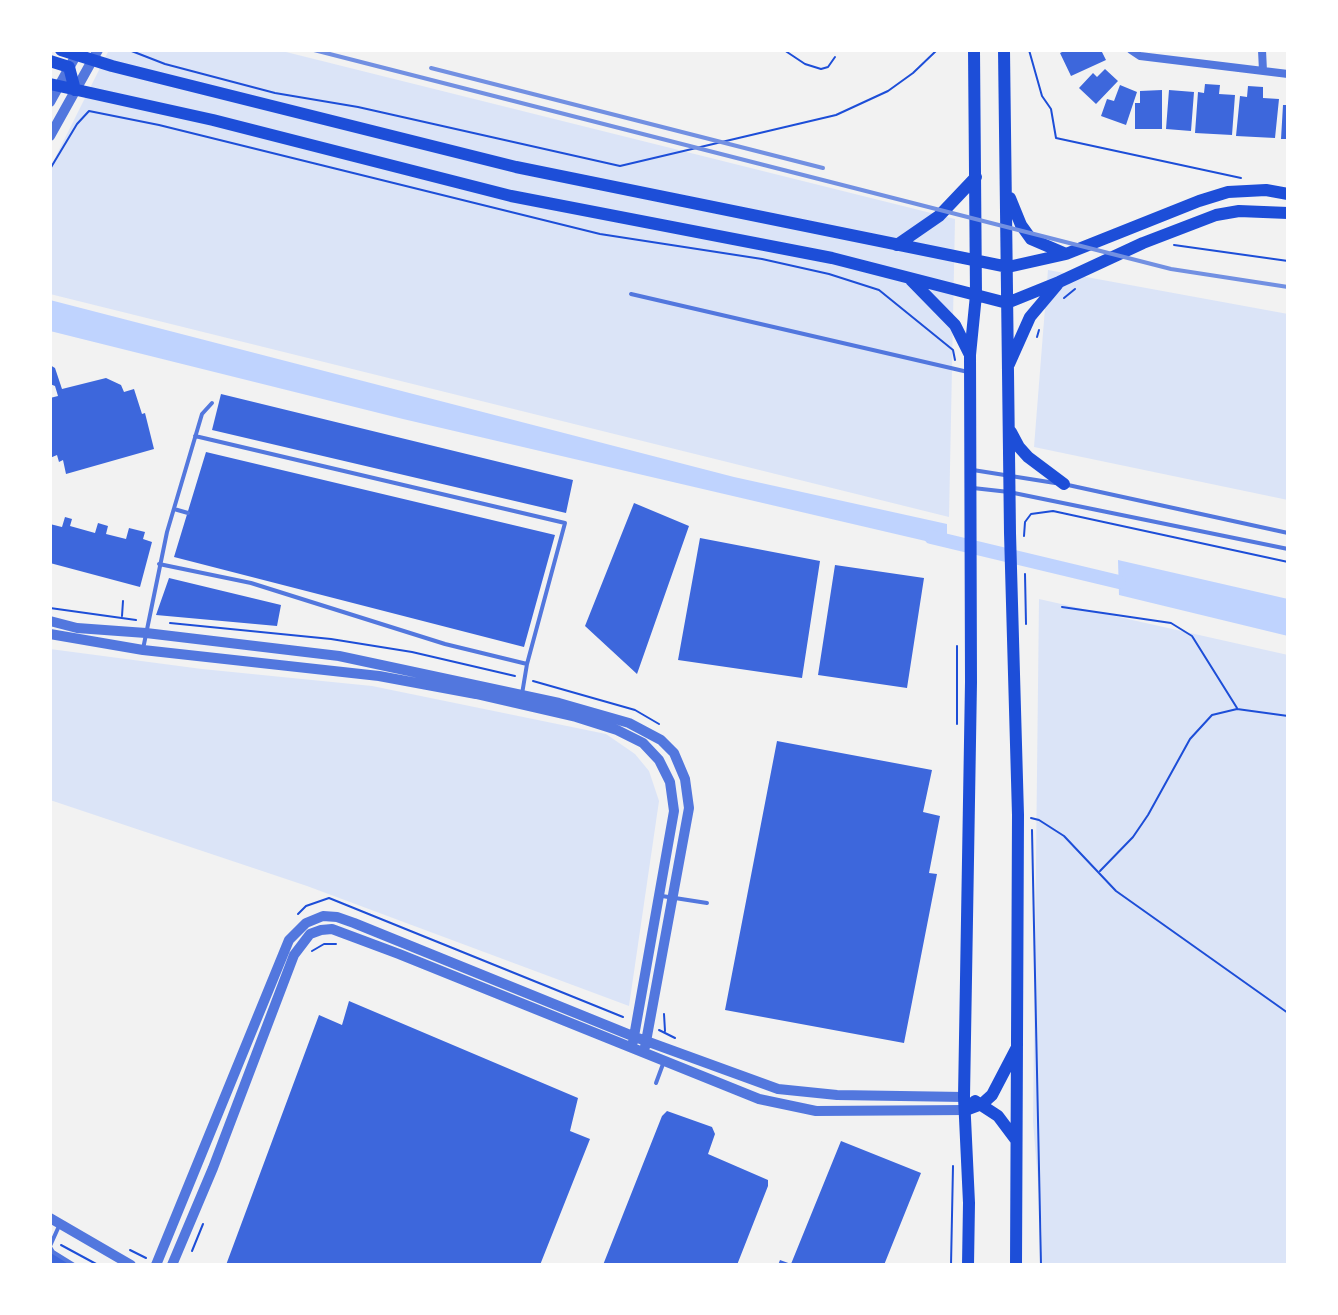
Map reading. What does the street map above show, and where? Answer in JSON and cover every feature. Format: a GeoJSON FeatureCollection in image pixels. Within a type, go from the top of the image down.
{"type":"FeatureCollection","features":[{"type":"Feature","properties":{"kind":"main road"},"geometry":{"type":"LineString","coordinates":[[61,50],[75,57]]}},
{"type":"Feature","properties":{"kind":"main road"},"geometry":{"type":"LineString","coordinates":[[968,1265],[965,1104],[971,469],[964,372],[970,355],[976,295],[974,50]]}},
{"type":"Feature","properties":{"kind":"main road"},"geometry":{"type":"LineString","coordinates":[[1004,50],[1009,492],[1018,815],[1016,1265]]}},
{"type":"Feature","properties":{"kind":"main road"},"geometry":{"type":"LineString","coordinates":[[50,61],[95,55],[516,167],[1008,267],[1066,254],[1228,192],[1266,190],[1288,194]]}},
{"type":"Feature","properties":{"kind":"main road"},"geometry":{"type":"LineString","coordinates":[[75,57],[75,90]]}},
{"type":"Feature","properties":{"kind":"main road"},"geometry":{"type":"LineString","coordinates":[[53,83],[213,120],[511,196],[832,258],[1007,303],[1143,243],[1216,215],[1239,211],[1288,213]]}},
{"type":"Feature","properties":{"kind":"main road"},"geometry":{"type":"LineString","coordinates":[[897,245],[939,216],[976,177]]}},
{"type":"Feature","properties":{"kind":"main road"},"geometry":{"type":"LineString","coordinates":[[1006,191],[1021,225],[1031,239],[1066,254]]}},
{"type":"Feature","properties":{"kind":"main road"},"geometry":{"type":"LineString","coordinates":[[909,278],[955,325],[970,355]]}},
{"type":"Feature","properties":{"kind":"main road"},"geometry":{"type":"LineString","coordinates":[[1007,370],[1030,317],[1059,282]]}},
{"type":"Feature","properties":{"kind":"main road"},"geometry":{"type":"LineString","coordinates":[[1009,429],[1028,457],[1064,484]]}},
{"type":"Feature","properties":{"kind":"main road"},"geometry":{"type":"LineString","coordinates":[[982,1104],[997,1088],[1019,1042]]}},
{"type":"Feature","properties":{"kind":"main road"},"geometry":{"type":"LineString","coordinates":[[965,1104],[982,1104],[998,1116],[1016,1140]]}},
{"type":"Feature","properties":{"kind":"street"},"geometry":{"type":"LineString","coordinates":[[1131,50],[1140,56],[1288,74]]}},
{"type":"Feature","properties":{"kind":"street"},"geometry":{"type":"LineString","coordinates":[[1262,50],[1263,71]]}},
{"type":"Feature","properties":{"kind":"street"},"geometry":{"type":"LineString","coordinates":[[50,136],[95,55]]}},
{"type":"Feature","properties":{"kind":"street"},"geometry":{"type":"LineString","coordinates":[[50,102],[53,83],[75,57]]}},
{"type":"Feature","properties":{"kind":"street"},"geometry":{"type":"LineString","coordinates":[[50,621],[77,628],[147,627],[339,656],[558,707],[661,740],[674,753],[685,779],[689,808],[645,1047]]}},
{"type":"Feature","properties":{"kind":"street"},"geometry":{"type":"LineString","coordinates":[[50,634],[143,650],[379,676],[521,699]]}},
{"type":"Feature","properties":{"kind":"street"},"geometry":{"type":"LineString","coordinates":[[627,729],[659,760],[670,782],[674,811],[633,1042]]}},
{"type":"Feature","properties":{"kind":"street"},"geometry":{"type":"LineString","coordinates":[[152,1262],[289,940],[306,923],[323,916],[337,917],[645,1047],[778,1089],[965,1104]]}},
{"type":"Feature","properties":{"kind":"street"},"geometry":{"type":"LineString","coordinates":[[172,1265],[213,1168],[294,955],[310,934],[332,929],[344,933],[633,1042]]}},
{"type":"Feature","properties":{"kind":"street"},"geometry":{"type":"LineString","coordinates":[[645,1047],[664,1062],[720,1085],[774,1103],[816,1111],[965,1104]]}},
{"type":"Feature","properties":{"kind":"street"},"geometry":{"type":"LineString","coordinates":[[55,1221],[131,1265]]}},
{"type":"Feature","properties":{"kind":"lane"},"geometry":{"type":"LineString","coordinates":[[631,294],[964,372]]}},
{"type":"Feature","properties":{"kind":"lane"},"geometry":{"type":"LineString","coordinates":[[143,650],[167,532],[202,414],[212,403]]}},
{"type":"Feature","properties":{"kind":"lane"},"geometry":{"type":"LineString","coordinates":[[195,436],[565,523],[527,664],[521,699]]}},
{"type":"Feature","properties":{"kind":"lane"},"geometry":{"type":"LineString","coordinates":[[971,469],[1064,484],[1288,533]]}},
{"type":"Feature","properties":{"kind":"lane"},"geometry":{"type":"LineString","coordinates":[[971,488],[1009,492],[1288,549]]}},
{"type":"Feature","properties":{"kind":"lane"},"geometry":{"type":"LineString","coordinates":[[174,509],[188,513]]}},
{"type":"Feature","properties":{"kind":"lane"},"geometry":{"type":"LineString","coordinates":[[159,564],[251,583],[445,644],[527,664]]}},
{"type":"Feature","properties":{"kind":"lane"},"geometry":{"type":"LineString","coordinates":[[534,610],[541,612]]}},
{"type":"Feature","properties":{"kind":"lane"},"geometry":{"type":"LineString","coordinates":[[660,896],[707,903]]}},
{"type":"Feature","properties":{"kind":"lane"},"geometry":{"type":"LineString","coordinates":[[656,1083],[664,1062]]}},
{"type":"Feature","properties":{"kind":"lane"},"geometry":{"type":"LineString","coordinates":[[774,1103],[778,1089]]}},
{"type":"Feature","properties":{"kind":"lane"},"geometry":{"type":"LineString","coordinates":[[55,1221],[50,1247],[74,1265]]}},
{"type":"Feature","properties":{"kind":"path"},"geometry":{"type":"LineString","coordinates":[[129,50],[165,64],[275,93],[358,107],[620,166],[836,115],[888,91],[937,50]]}},
{"type":"Feature","properties":{"kind":"path"},"geometry":{"type":"LineString","coordinates":[[784,50],[805,64],[821,69],[828,67],[835,57]]}},
{"type":"Feature","properties":{"kind":"path"},"geometry":{"type":"LineString","coordinates":[[1029,50],[1042,96],[1051,109],[1056,138],[1249,179]]}},
{"type":"Feature","properties":{"kind":"path"},"geometry":{"type":"LineString","coordinates":[[50,169],[77,124],[89,111],[159,125],[600,234],[762,259],[879,290],[953,350],[964,372]]}},
{"type":"Feature","properties":{"kind":"path"},"geometry":{"type":"LineString","coordinates":[[1169,244],[1288,261]]}},
{"type":"Feature","properties":{"kind":"path"},"geometry":{"type":"LineString","coordinates":[[1063,299],[1083,283]]}},
{"type":"Feature","properties":{"kind":"path"},"geometry":{"type":"LineString","coordinates":[[1037,337],[1040,327]]}},
{"type":"Feature","properties":{"kind":"path"},"geometry":{"type":"LineString","coordinates":[[1024,538],[1025,522],[1031,514],[1053,511],[1288,562]]}},
{"type":"Feature","properties":{"kind":"path"},"geometry":{"type":"LineString","coordinates":[[1025,587],[1027,633]]}},
{"type":"Feature","properties":{"kind":"path"},"geometry":{"type":"LineString","coordinates":[[122,618],[123,601]]}},
{"type":"Feature","properties":{"kind":"path"},"geometry":{"type":"LineString","coordinates":[[1062,607],[1171,623],[1192,636],[1237,709]]}},
{"type":"Feature","properties":{"kind":"path"},"geometry":{"type":"LineString","coordinates":[[50,608],[122,618],[147,627]]}},
{"type":"Feature","properties":{"kind":"path"},"geometry":{"type":"LineString","coordinates":[[166,616],[166,623],[385,647],[524,678],[635,710],[664,727]]}},
{"type":"Feature","properties":{"kind":"path"},"geometry":{"type":"LineString","coordinates":[[217,621],[217,627]]}},
{"type":"Feature","properties":{"kind":"path"},"geometry":{"type":"LineString","coordinates":[[1100,872],[1133,837],[1200,725],[1212,715],[1237,709],[1288,716]]}},
{"type":"Feature","properties":{"kind":"path"},"geometry":{"type":"LineString","coordinates":[[1041,1265],[1031,818],[1064,836],[1116,891],[1288,1013]]}},
{"type":"Feature","properties":{"kind":"path"},"geometry":{"type":"LineString","coordinates":[[291,919],[306,906],[329,898],[638,1022]]}},
{"type":"Feature","properties":{"kind":"path"},"geometry":{"type":"LineString","coordinates":[[307,960],[312,951],[324,944],[334,944]]}},
{"type":"Feature","properties":{"kind":"path"},"geometry":{"type":"LineString","coordinates":[[621,1016],[627,1012]]}},
{"type":"Feature","properties":{"kind":"path"},"geometry":{"type":"LineString","coordinates":[[664,1013],[665,1033]]}},
{"type":"Feature","properties":{"kind":"path"},"geometry":{"type":"LineString","coordinates":[[649,1026],[680,1042]]}},
{"type":"Feature","properties":{"kind":"path"},"geometry":{"type":"LineString","coordinates":[[951,1265],[954,1162]]}},
{"type":"Feature","properties":{"kind":"path"},"geometry":{"type":"LineString","coordinates":[[191,1253],[207,1215]]}},
{"type":"Feature","properties":{"kind":"path"},"geometry":{"type":"LineString","coordinates":[[52,1240],[98,1265]]}},
{"type":"Feature","properties":{"kind":"path"},"geometry":{"type":"LineString","coordinates":[[145,1265],[152,1262]]}},
{"type":"Feature","properties":{"kind":"shaded area"},"geometry":{"type":"Polygon","coordinates":[[[109,50],[278,50],[955,219],[949,517],[50,294],[50,168],[109,50]]]}},
{"type":"Feature","properties":{"kind":"shaded area"},"geometry":{"type":"Polygon","coordinates":[[[1048,270],[1288,314],[1288,500],[1034,447],[1048,270]]]}},
{"type":"Feature","properties":{"kind":"shaded area"},"geometry":{"type":"Polygon","coordinates":[[[1039,599],[1288,655],[1288,1265],[1041,1265],[1042,1230],[1033,1122],[1039,599]]]}},
{"type":"Feature","properties":{"kind":"shaded area"},"geometry":{"type":"Polygon","coordinates":[[[50,649],[202,669],[372,686],[606,734],[635,754],[649,771],[659,801],[629,1006],[307,886],[50,800],[50,649]]]}},
{"type":"Feature","properties":{"kind":"water"},"geometry":{"type":"Polygon","coordinates":[[[50,300],[734,477],[947,524],[947,546],[403,419],[50,331],[50,300]]]}},
{"type":"Feature","properties":{"kind":"water"},"geometry":{"type":"Polygon","coordinates":[[[1118,560],[1288,599],[1288,636],[1119,595],[1118,560]]]}},
{"type":"Feature","properties":{"kind":"building"},"geometry":{"type":"Polygon","coordinates":[[[1066,50],[1101,50],[1106,60],[1071,76],[1060,53],[1066,50]]]}},
{"type":"Feature","properties":{"kind":"building"},"geometry":{"type":"Polygon","coordinates":[[[1105,69],[1118,81],[1096,104],[1079,88],[1093,73],[1097,77],[1105,69]]]}},
{"type":"Feature","properties":{"kind":"building"},"geometry":{"type":"Polygon","coordinates":[[[1205,84],[1220,85],[1219,94],[1235,95],[1232,135],[1195,133],[1198,92],[1204,93],[1205,84]]]}},
{"type":"Feature","properties":{"kind":"building"},"geometry":{"type":"Polygon","coordinates":[[[1120,85],[1137,92],[1126,125],[1101,116],[1107,99],[1114,101],[1120,85]]]}},
{"type":"Feature","properties":{"kind":"building"},"geometry":{"type":"Polygon","coordinates":[[[1248,86],[1263,87],[1263,98],[1279,99],[1275,138],[1236,136],[1240,96],[1247,97],[1248,86]]]}},
{"type":"Feature","properties":{"kind":"building"},"geometry":{"type":"Polygon","coordinates":[[[1162,90],[1162,129],[1135,129],[1135,103],[1140,103],[1140,91],[1162,90]]]}},
{"type":"Feature","properties":{"kind":"building"},"geometry":{"type":"Polygon","coordinates":[[[1169,90],[1194,92],[1191,131],[1166,129],[1169,90]]]}},
{"type":"Feature","properties":{"kind":"building"},"geometry":{"type":"Polygon","coordinates":[[[1283,105],[1288,105],[1288,139],[1281,139],[1283,105]]]}},
{"type":"Feature","properties":{"kind":"building"},"geometry":{"type":"Polygon","coordinates":[[[50,365],[55,368],[62,389],[106,378],[121,385],[124,392],[134,389],[142,414],[145,413],[154,449],[66,474],[63,460],[59,462],[57,455],[50,458],[50,398],[58,396],[55,386],[50,384],[50,365]]]}},
{"type":"Feature","properties":{"kind":"building"},"geometry":{"type":"Polygon","coordinates":[[[221,394],[573,480],[566,513],[212,430],[221,394]]]}},
{"type":"Feature","properties":{"kind":"building"},"geometry":{"type":"Polygon","coordinates":[[[206,452],[555,535],[524,647],[174,557],[206,452]]]}},
{"type":"Feature","properties":{"kind":"building"},"geometry":{"type":"Polygon","coordinates":[[[634,503],[689,526],[637,674],[585,626],[634,503]]]}},
{"type":"Feature","properties":{"kind":"building"},"geometry":{"type":"Polygon","coordinates":[[[65,517],[72,519],[70,526],[95,533],[98,523],[108,526],[106,534],[126,539],[129,528],[145,532],[143,539],[152,542],[140,587],[50,563],[50,524],[62,527],[65,517]]]}},
{"type":"Feature","properties":{"kind":"building"},"geometry":{"type":"Polygon","coordinates":[[[700,538],[820,561],[802,678],[678,660],[700,538]]]}},
{"type":"Feature","properties":{"kind":"building"},"geometry":{"type":"Polygon","coordinates":[[[835,565],[924,578],[907,688],[818,675],[835,565]]]}},
{"type":"Feature","properties":{"kind":"building"},"geometry":{"type":"Polygon","coordinates":[[[169,578],[281,605],[277,626],[156,615],[169,578]]]}},
{"type":"Feature","properties":{"kind":"building"},"geometry":{"type":"Polygon","coordinates":[[[777,741],[932,770],[923,812],[940,816],[929,873],[937,874],[904,1043],[725,1010],[777,741]]]}},
{"type":"Feature","properties":{"kind":"building"},"geometry":{"type":"Polygon","coordinates":[[[349,1001],[578,1098],[570,1131],[590,1139],[540,1265],[226,1265],[319,1015],[342,1025],[349,1001]]]}},
{"type":"Feature","properties":{"kind":"building"},"geometry":{"type":"Polygon","coordinates":[[[667,1111],[712,1127],[715,1134],[708,1154],[768,1180],[737,1265],[603,1265],[662,1116],[667,1111]]]}},
{"type":"Feature","properties":{"kind":"building"},"geometry":{"type":"Polygon","coordinates":[[[841,1141],[921,1173],[884,1265],[778,1265],[780,1260],[791,1264],[841,1141]]]}},
{"type":"Feature","properties":{"kind":"building"},"geometry":{"type":"Polygon","coordinates":[[[50,1251],[72,1265],[50,1265],[50,1251]]]}},
{"type":"Feature","properties":{"kind":"waterway"},"geometry":{"type":"LineString","coordinates":[[931,537],[1119,582]]}},
{"type":"Feature","properties":{"kind":"railway"},"geometry":{"type":"LineString","coordinates":[[314,50],[1171,269],[1288,287]]}},
{"type":"Feature","properties":{"kind":"railway"},"geometry":{"type":"LineString","coordinates":[[431,68],[823,168]]}}]}
